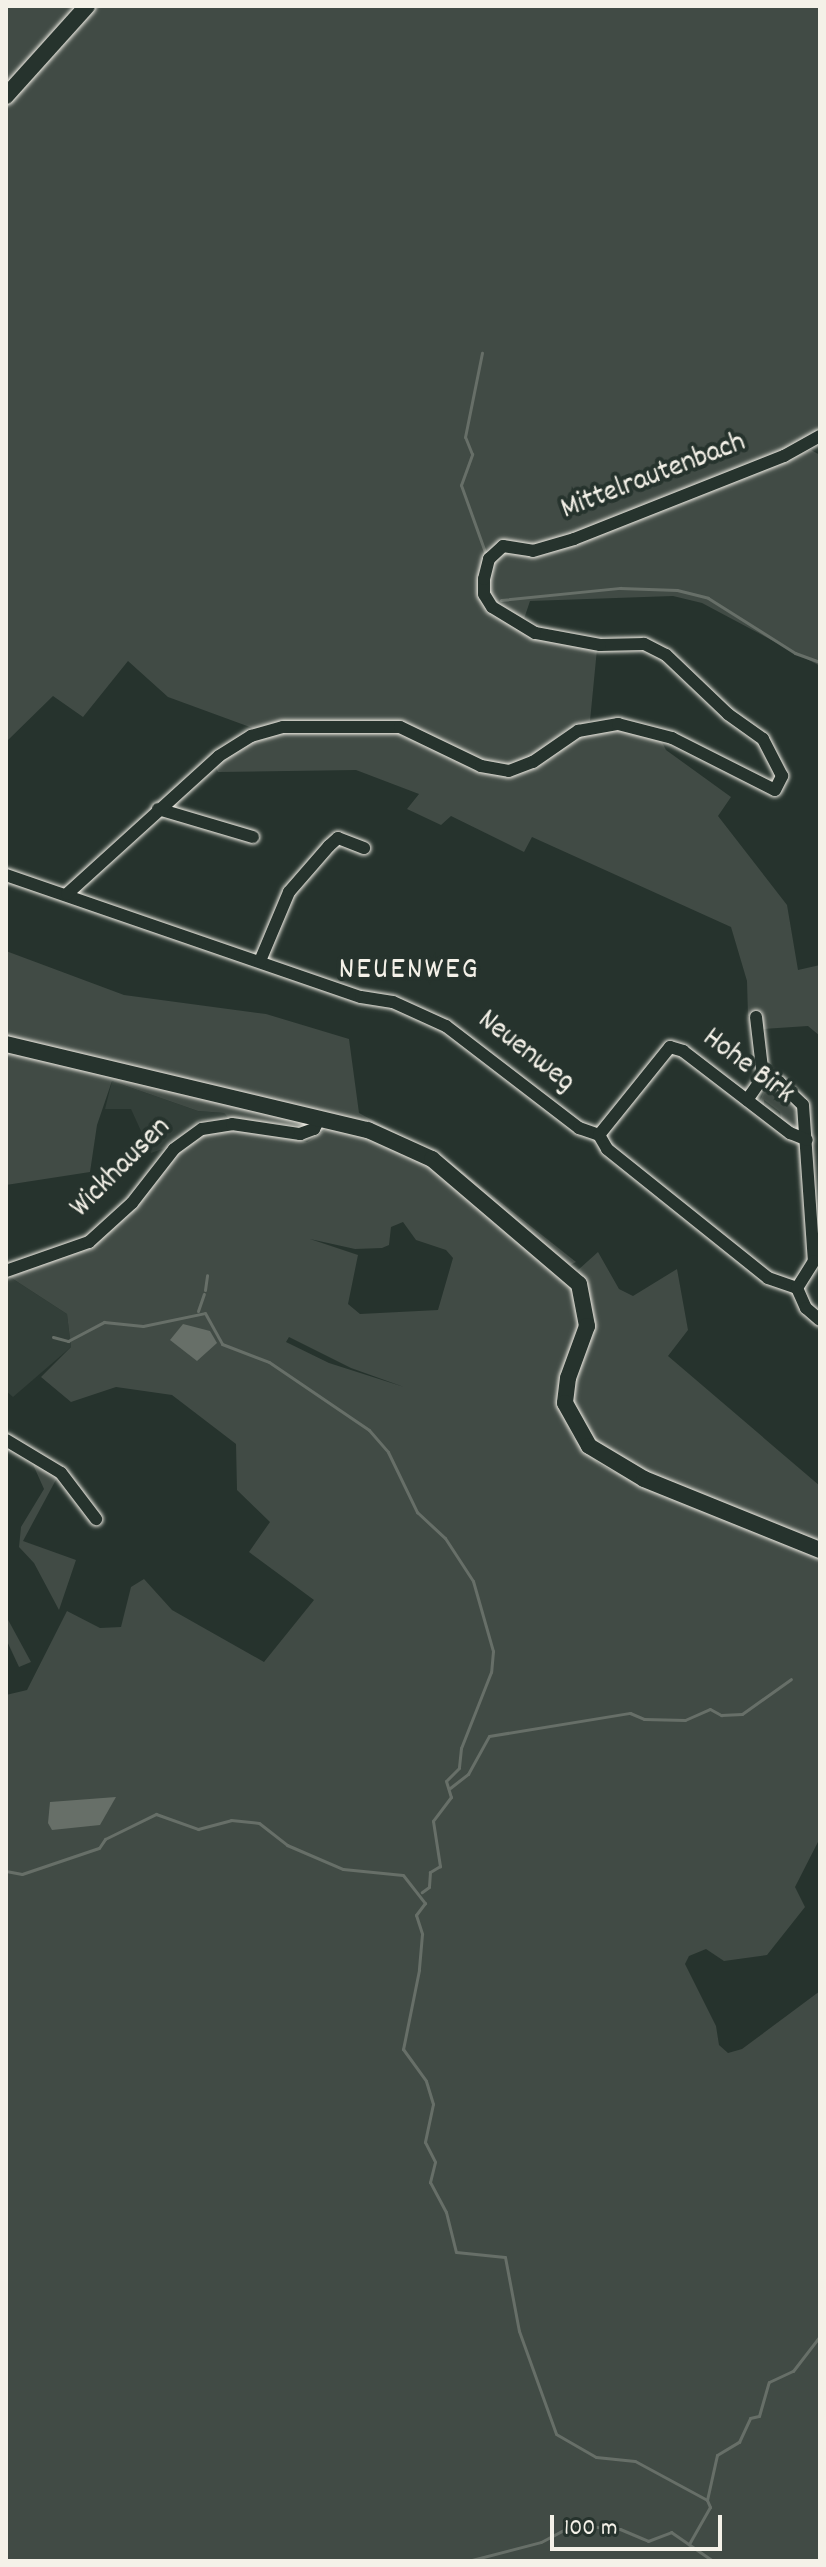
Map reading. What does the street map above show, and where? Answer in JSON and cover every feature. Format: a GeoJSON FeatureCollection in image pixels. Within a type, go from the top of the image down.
{"type":"FeatureCollection","features":[{"type":"Feature","properties":{"kind":"main road"},"geometry":{"type":"LineString","coordinates":[[6,96],[87,6]]}},
{"type":"Feature","properties":{"kind":"main road"},"geometry":{"type":"LineString","coordinates":[[6,1044],[368,1130],[432,1159],[575,1278],[586,1298],[587,1326],[565,1403],[573,1425],[595,1452],[620,1469],[724,1515],[820,1550]]}},
{"type":"Feature","properties":{"kind":"street","name":"Mittelrautenbach"},"geometry":{"type":"LineString","coordinates":[[158,809],[237,743],[283,727],[400,727],[495,770],[528,765],[578,731],[618,724],[688,745],[770,790],[782,779],[763,739],[656,648],[600,645],[535,633],[495,609],[484,594],[484,579],[492,553],[503,546],[533,551],[574,539],[784,456],[820,436]]}},
{"type":"Feature","properties":{"kind":"street"},"geometry":{"type":"LineString","coordinates":[[67,894],[158,809],[253,837]]}},
{"type":"Feature","properties":{"kind":"street"},"geometry":{"type":"LineString","coordinates":[[260,961],[289,892],[329,846],[338,838],[364,848]]}},
{"type":"Feature","properties":{"kind":"street","name":"Neuenweg"},"geometry":{"type":"LineString","coordinates":[[6,875],[67,894],[81,903],[161,925],[374,1001],[393,1002],[446,1026],[579,1128],[599,1135],[607,1149],[768,1278],[797,1288]]}},
{"type":"Feature","properties":{"kind":"street"},"geometry":{"type":"LineString","coordinates":[[747,1100],[763,1077],[756,1017]]}},
{"type":"Feature","properties":{"kind":"street","name":"Hohe Birk"},"geometry":{"type":"LineString","coordinates":[[599,1135],[670,1047],[683,1051],[790,1133],[807,1140]]}},
{"type":"Feature","properties":{"kind":"street"},"geometry":{"type":"LineString","coordinates":[[763,1077],[779,1082],[801,1100],[817,1253],[812,1268],[797,1288],[806,1308],[820,1320]]}},
{"type":"Feature","properties":{"kind":"street","name":"Wickhausen"},"geometry":{"type":"LineString","coordinates":[[6,1271],[89,1242],[132,1203],[174,1149],[202,1129],[232,1124],[300,1134],[314,1129],[319,1119]]}},
{"type":"Feature","properties":{"kind":"street"},"geometry":{"type":"LineString","coordinates":[[6,1440],[61,1473],[96,1519]]}},
{"type":"Feature","properties":{"kind":"shaded area"},"geometry":{"type":"Polygon","coordinates":[[[6,6],[820,6],[820,432],[738,475],[811,450],[820,455],[820,666],[702,603],[673,596],[530,601],[521,628],[597,649],[590,721],[565,731],[522,764],[496,767],[417,729],[258,730],[168,697],[128,661],[83,717],[53,696],[6,742],[6,6]]]}},
{"type":"Feature","properties":{"kind":"shaded area"},"geometry":{"type":"Polygon","coordinates":[[[389,728],[480,768],[538,766],[579,736],[616,729],[659,736],[666,750],[731,797],[718,816],[787,905],[798,970],[820,965],[820,1036],[808,1026],[763,1029],[762,1012],[748,1016],[747,981],[731,927],[532,837],[524,852],[451,816],[441,825],[407,809],[419,794],[356,770],[218,772],[214,763],[267,733],[389,728]]]}},
{"type":"Feature","properties":{"kind":"shaded area"},"geometry":{"type":"Polygon","coordinates":[[[6,951],[124,995],[266,1014],[349,1039],[359,1113],[449,1161],[576,1262],[570,1265],[430,1152],[6,1040],[6,951]]]}},
{"type":"Feature","properties":{"kind":"shaded area"},"geometry":{"type":"Polygon","coordinates":[[[6,1049],[307,1124],[230,1120],[224,1113],[198,1111],[112,1081],[97,1125],[90,1172],[6,1185],[6,1049]]]}},
{"type":"Feature","properties":{"kind":"shaded area"},"geometry":{"type":"Polygon","coordinates":[[[112,1081],[198,1111],[224,1113],[230,1120],[200,1120],[168,1147],[151,1153],[131,1109],[105,1109],[112,1081]]]}},
{"type":"Feature","properties":{"kind":"shaded area"},"geometry":{"type":"Polygon","coordinates":[[[767,1085],[776,1087],[771,1094],[787,1107],[792,1100],[799,1107],[797,1128],[782,1123],[780,1112],[764,1100],[764,1109],[759,1103],[767,1085]]]}},
{"type":"Feature","properties":{"kind":"shaded area"},"geometry":{"type":"Polygon","coordinates":[[[330,1127],[395,1145],[437,1169],[576,1290],[582,1318],[558,1401],[572,1436],[600,1465],[621,1475],[595,1445],[573,1407],[573,1389],[593,1318],[578,1270],[598,1252],[619,1289],[633,1296],[677,1269],[688,1330],[668,1356],[820,1486],[820,1838],[795,1887],[805,1907],[767,1955],[724,1961],[706,1949],[689,1956],[685,1964],[716,2026],[719,2045],[728,2053],[742,2049],[820,1991],[820,2561],[6,2561],[6,1695],[27,1690],[67,1611],[100,1628],[121,1627],[131,1587],[144,1579],[172,1610],[264,1662],[314,1600],[249,1552],[270,1522],[237,1490],[236,1444],[172,1395],[116,1387],[71,1402],[41,1377],[71,1347],[67,1314],[10,1277],[91,1244],[177,1153],[205,1133],[225,1128],[307,1142],[330,1127]],[[403,1222],[391,1227],[389,1245],[382,1248],[355,1249],[310,1239],[358,1255],[348,1304],[360,1314],[438,1310],[453,1258],[446,1250],[416,1240],[403,1222]],[[289,1337],[286,1342],[329,1363],[404,1387],[351,1368],[289,1337]]]}},
{"type":"Feature","properties":{"kind":"shaded area"},"geometry":{"type":"Polygon","coordinates":[[[10,1277],[67,1314],[71,1347],[13,1397],[6,1391],[6,1281],[10,1277]]]}},
{"type":"Feature","properties":{"kind":"shaded area"},"geometry":{"type":"Polygon","coordinates":[[[183,1324],[210,1331],[217,1343],[197,1361],[170,1340],[183,1324]]]}},
{"type":"Feature","properties":{"kind":"shaded area"},"geometry":{"type":"Polygon","coordinates":[[[31,1460],[58,1476],[23,1541],[76,1560],[59,1610],[34,1563],[19,1547],[21,1527],[44,1489],[31,1460]]]}},
{"type":"Feature","properties":{"kind":"shaded area"},"geometry":{"type":"Polygon","coordinates":[[[6,1616],[31,1662],[19,1667],[6,1639],[6,1616]]]}},
{"type":"Feature","properties":{"kind":"shaded area"},"geometry":{"type":"Polygon","coordinates":[[[116,1797],[100,1825],[52,1830],[48,1823],[50,1802],[116,1797]]]}},
{"type":"Feature","properties":{"kind":"waterway"},"geometry":{"type":"LineString","coordinates":[[482,353],[465,437],[472,454],[461,485],[485,552],[482,563]]}},
{"type":"Feature","properties":{"kind":"waterway"},"geometry":{"type":"LineString","coordinates":[[501,600],[620,588],[677,590],[708,598],[795,653],[820,662]]}},
{"type":"Feature","properties":{"kind":"waterway"},"geometry":{"type":"LineString","coordinates":[[205,1290],[207,1275]]}},
{"type":"Feature","properties":{"kind":"waterway"},"geometry":{"type":"LineString","coordinates":[[198,1311],[204,1294]]}},
{"type":"Feature","properties":{"kind":"waterway"},"geometry":{"type":"LineString","coordinates":[[53,1337],[68,1341],[104,1322],[143,1326],[205,1313],[222,1344],[269,1362],[369,1430],[388,1452],[417,1512],[445,1538],[473,1581],[493,1651],[491,1672],[461,1748],[459,1768],[446,1781],[451,1797],[433,1821],[440,1866],[430,1872],[429,1887],[422,1892]]}},
{"type":"Feature","properties":{"kind":"waterway"},"geometry":{"type":"LineString","coordinates":[[450,1788],[468,1774],[489,1736],[630,1713],[644,1719],[685,1720],[710,1709],[721,1715],[742,1714],[791,1679]]}},
{"type":"Feature","properties":{"kind":"waterway"},"geometry":{"type":"LineString","coordinates":[[6,1871],[22,1874],[99,1848],[105,1839],[156,1814],[198,1829],[231,1820],[259,1823],[287,1845],[343,1869],[403,1875],[425,1903],[416,1915],[422,1934],[419,1970],[403,2049],[426,2081],[433,2104],[425,2142],[435,2162],[430,2182],[446,2212],[456,2252],[505,2257],[519,2331],[556,2434],[596,2457],[635,2461],[707,2500],[710,2507],[689,2544]]}},
{"type":"Feature","properties":{"kind":"waterway"},"geometry":{"type":"LineString","coordinates":[[707,2500],[717,2455],[739,2442],[750,2418],[759,2416],[769,2382],[793,2371],[820,2336]]}},
{"type":"Feature","properties":{"kind":"waterway"},"geometry":{"type":"LineString","coordinates":[[468,2561],[541,2542],[573,2525],[620,2529],[648,2541],[671,2532],[713,2561]]}},
{"type":"Feature","properties":{"kind":"waterway"},"geometry":{"type":"LineString","coordinates":[[432,2561],[438,2561]]}},
{"type":"Feature","properties":{"kind":"district","name":"NEUENWEG"},"geometry":{"type":"Point","coordinates":[409,971]}}]}
